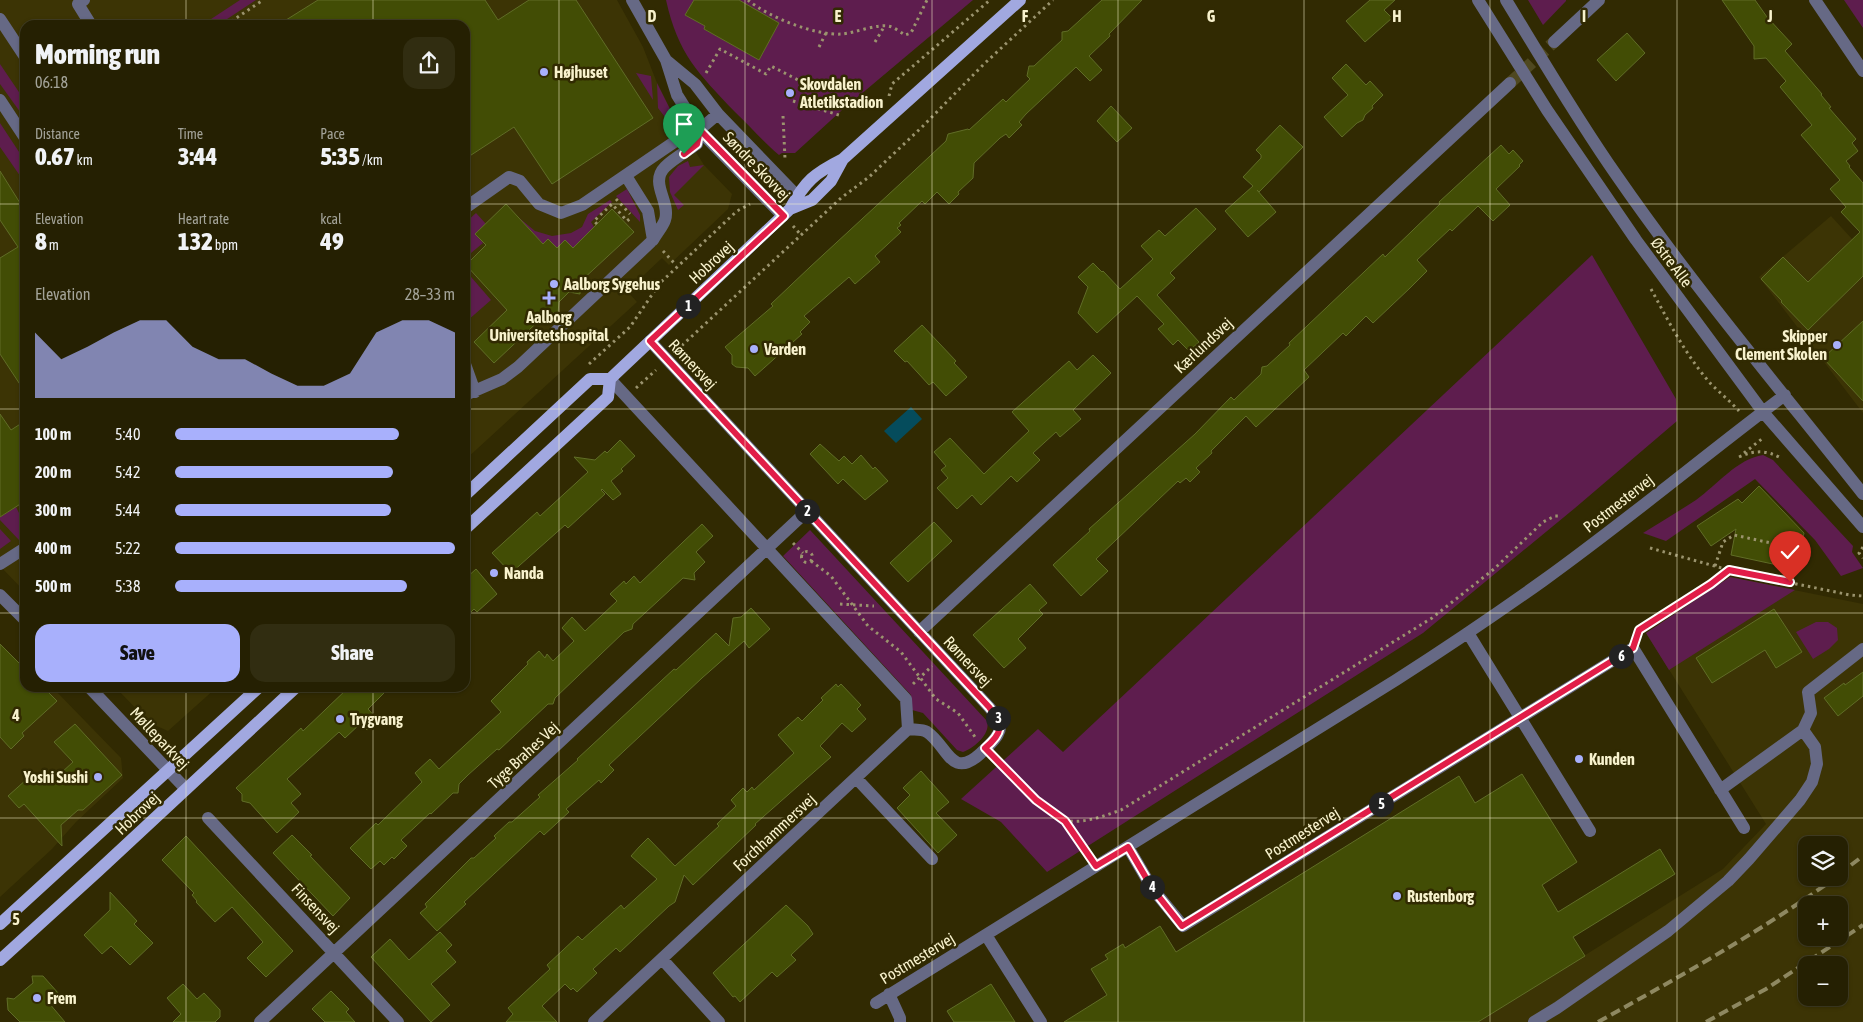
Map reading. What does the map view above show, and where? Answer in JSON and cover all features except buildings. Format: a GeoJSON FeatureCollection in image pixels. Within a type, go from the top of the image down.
{"type":"FeatureCollection","features":[{"type":"Feature","properties":{"kind":"main road","name":"Hobrovej"},"geometry":{"type":"LineString","coordinates":[[470,524],[608,397],[610,379],[787,212],[801,189],[820,170],[843,159],[1020,0]]}},
{"type":"Feature","properties":{"kind":"main road","name":"Hobrovej"},"geometry":{"type":"LineString","coordinates":[[787,212],[812,200],[831,181],[843,159]]}},
{"type":"Feature","properties":{"kind":"main road"},"geometry":{"type":"LineString","coordinates":[[470,490],[590,379],[610,379]]}},
{"type":"Feature","properties":{"kind":"main road","name":"Hobrovej"},"geometry":{"type":"LineString","coordinates":[[0,924],[254,692]]}},
{"type":"Feature","properties":{"kind":"main road","name":"Hobrovej"},"geometry":{"type":"LineString","coordinates":[[0,958],[290,692]]}},
{"type":"Feature","properties":{"kind":"street"},"geometry":{"type":"LineString","coordinates":[[84,0],[78,4],[88,20]]}},
{"type":"Feature","properties":{"kind":"street","name":"Søndre Skovvej"},"geometry":{"type":"LineString","coordinates":[[632,0],[666,60],[677,95],[700,130],[787,212]]}},
{"type":"Feature","properties":{"kind":"street","name":"Østre Alle"},"geometry":{"type":"LineString","coordinates":[[1478,0],[1547,110],[1607,199],[1763,412],[1863,527]]}},
{"type":"Feature","properties":{"kind":"street","name":"Østre Alle"},"geometry":{"type":"LineString","coordinates":[[1506,0],[1570,106],[1616,176],[1710,301],[1863,494]]}},
{"type":"Feature","properties":{"kind":"street"},"geometry":{"type":"LineString","coordinates":[[1554,42],[1599,0]]}},
{"type":"Feature","properties":{"kind":"street"},"geometry":{"type":"LineString","coordinates":[[1816,0],[1863,71]]}},
{"type":"Feature","properties":{"kind":"street"},"geometry":{"type":"LineString","coordinates":[[0,19],[20,49]]}},
{"type":"Feature","properties":{"kind":"street","name":"Søndre Skovvej"},"geometry":{"type":"LineString","coordinates":[[666,60],[695,84],[718,114],[797,196]]}},
{"type":"Feature","properties":{"kind":"street","name":"Kærlundsvej"},"geometry":{"type":"LineString","coordinates":[[919,632],[1510,83]]}},
{"type":"Feature","properties":{"kind":"street"},"geometry":{"type":"LineString","coordinates":[[0,100],[20,123]]}},
{"type":"Feature","properties":{"kind":"street"},"geometry":{"type":"LineString","coordinates":[[470,204],[509,177],[520,181],[539,204],[561,213],[582,205],[686,134],[700,130],[718,114]]}},
{"type":"Feature","properties":{"kind":"street"},"geometry":{"type":"LineString","coordinates":[[470,394],[502,380],[657,244],[666,218],[664,201],[659,186],[660,176],[664,168],[697,144],[700,130]]}},
{"type":"Feature","properties":{"kind":"street"},"geometry":{"type":"LineString","coordinates":[[626,176],[648,211],[657,244]]}},
{"type":"Feature","properties":{"kind":"street","name":"Rømersvej"},"geometry":{"type":"LineString","coordinates":[[650,341],[998,718],[1000,730],[995,740],[973,760],[964,764],[955,762],[926,731],[908,729]]}},
{"type":"Feature","properties":{"kind":"street"},"geometry":{"type":"LineString","coordinates":[[610,379],[902,694],[906,699],[908,729]]}},
{"type":"Feature","properties":{"kind":"street","name":"Postmestervej"},"geometry":{"type":"LineString","coordinates":[[876,1003],[1396,680],[1468,633],[1600,538],[1785,395]]}},
{"type":"Feature","properties":{"kind":"street","name":"Tyge Brahes Vej"},"geometry":{"type":"LineString","coordinates":[[260,1022],[807,511]]}},
{"type":"Feature","properties":{"kind":"street"},"geometry":{"type":"LineString","coordinates":[[0,564],[20,551]]}},
{"type":"Feature","properties":{"kind":"street"},"geometry":{"type":"LineString","coordinates":[[0,595],[20,615]]}},
{"type":"Feature","properties":{"kind":"street"},"geometry":{"type":"LineString","coordinates":[[1468,633],[1590,831]]}},
{"type":"Feature","properties":{"kind":"street"},"geometry":{"type":"LineString","coordinates":[[1633,648],[1744,828]]}},
{"type":"Feature","properties":{"kind":"street","name":"Postmestervej"},"geometry":{"type":"LineString","coordinates":[[1128,847],[1152,888],[1182,926],[1633,648]]}},
{"type":"Feature","properties":{"kind":"street"},"geometry":{"type":"LineString","coordinates":[[1720,790],[1803,730],[1811,713],[1808,692],[1863,649]]}},
{"type":"Feature","properties":{"kind":"street","name":"Mølleparkvej"},"geometry":{"type":"LineString","coordinates":[[94,692],[186,789]]}},
{"type":"Feature","properties":{"kind":"street","name":"Forchhammersvej"},"geometry":{"type":"LineString","coordinates":[[594,1022],[908,729]]}},
{"type":"Feature","properties":{"kind":"street"},"geometry":{"type":"LineString","coordinates":[[1534,1022],[1558,1008],[1668,931],[1728,881],[1749,859],[1800,800],[1812,782],[1817,764],[1816,747],[1803,730]]}},
{"type":"Feature","properties":{"kind":"street"},"geometry":{"type":"LineString","coordinates":[[856,778],[932,859]]}},
{"type":"Feature","properties":{"kind":"street","name":"Finsensvej"},"geometry":{"type":"LineString","coordinates":[[208,818],[335,952],[398,1022]]}},
{"type":"Feature","properties":{"kind":"street"},"geometry":{"type":"LineString","coordinates":[[986,936],[1041,1022]]}},
{"type":"Feature","properties":{"kind":"street"},"geometry":{"type":"LineString","coordinates":[[662,959],[719,1022]]}},
{"type":"Feature","properties":{"kind":"street"},"geometry":{"type":"LineString","coordinates":[[889,994],[900,1022]]}},
{"type":"Feature","properties":{"kind":"path"},"geometry":{"type":"LineString","coordinates":[[233,20],[263,0]]}},
{"type":"Feature","properties":{"kind":"path"},"geometry":{"type":"LineString","coordinates":[[748,0],[778,18],[826,33],[841,34],[888,26],[905,35],[911,33],[927,0]]}},
{"type":"Feature","properties":{"kind":"path"},"geometry":{"type":"LineString","coordinates":[[883,122],[892,84],[990,0]]}},
{"type":"Feature","properties":{"kind":"path"},"geometry":{"type":"LineString","coordinates":[[627,397],[836,202],[869,177],[984,64],[1053,0]]}},
{"type":"Feature","properties":{"kind":"path"},"geometry":{"type":"LineString","coordinates":[[875,42],[884,26]]}},
{"type":"Feature","properties":{"kind":"path"},"geometry":{"type":"LineString","coordinates":[[819,47],[826,33]]}},
{"type":"Feature","properties":{"kind":"path"},"geometry":{"type":"LineString","coordinates":[[702,79],[720,50],[766,74],[771,66],[802,82]]}},
{"type":"Feature","properties":{"kind":"path"},"geometry":{"type":"LineString","coordinates":[[794,101],[842,116]]}},
{"type":"Feature","properties":{"kind":"path"},"geometry":{"type":"LineString","coordinates":[[783,116],[785,159]]}},
{"type":"Feature","properties":{"kind":"path"},"geometry":{"type":"LineString","coordinates":[[606,188],[637,222]]}},
{"type":"Feature","properties":{"kind":"path"},"geometry":{"type":"LineString","coordinates":[[597,224],[594,221],[612,204],[627,221],[632,217]]}},
{"type":"Feature","properties":{"kind":"path"},"geometry":{"type":"LineString","coordinates":[[587,367],[630,327],[660,284],[737,211]]}},
{"type":"Feature","properties":{"kind":"path"},"geometry":{"type":"LineString","coordinates":[[657,244],[675,264]]}},
{"type":"Feature","properties":{"kind":"path"},"geometry":{"type":"LineString","coordinates":[[1763,438],[1740,457],[1758,451],[1767,452],[1782,458]]}},
{"type":"Feature","properties":{"kind":"path"},"geometry":{"type":"LineString","coordinates":[[1065,821],[1090,820],[1121,810],[1130,805],[1432,618],[1494,570],[1543,522],[1554,516],[1561,516]]}},
{"type":"Feature","properties":{"kind":"path"},"geometry":{"type":"LineString","coordinates":[[1715,566],[1723,542],[1734,535],[1794,548]]}},
{"type":"Feature","properties":{"kind":"path"},"geometry":{"type":"LineString","coordinates":[[1863,547],[1858,553],[1863,558]]}},
{"type":"Feature","properties":{"kind":"path"},"geometry":{"type":"LineString","coordinates":[[1650,548],[1729,570],[1863,596]]}},
{"type":"Feature","properties":{"kind":"path"},"geometry":{"type":"LineString","coordinates":[[811,561],[831,576],[874,632],[900,652],[936,699],[958,714],[976,740],[1036,800],[1065,821],[1096,866]]}},
{"type":"Feature","properties":{"kind":"path"},"geometry":{"type":"LineString","coordinates":[[1633,648],[1639,630],[1711,584],[1729,570]]}},
{"type":"Feature","properties":{"kind":"path"},"geometry":{"type":"LineString","coordinates":[[817,603],[896,607]]}},
{"type":"Feature","properties":{"kind":"path"},"geometry":{"type":"LineString","coordinates":[[902,694],[942,656]]}},
{"type":"Feature","properties":{"kind":"shaded area","name":"Aalborg Universitetshospital"},"geometry":{"type":"Polygon","coordinates":[[[0,0],[617,0],[643,47],[657,83],[676,121],[704,165],[732,194],[728,209],[669,265],[662,258],[627,291],[637,302],[470,455],[470,20],[20,20],[20,587],[0,566],[0,0]]]}},
{"type":"Feature","properties":{"kind":"shaded area"},"geometry":{"type":"Polygon","coordinates":[[[240,0],[256,0],[226,20],[210,20],[240,0]]]}},
{"type":"Feature","properties":{"kind":"shaded area","name":"Skovdalen Atletikstadion"},"geometry":{"type":"Polygon","coordinates":[[[666,0],[973,0],[841,111],[795,153],[782,153],[779,155],[722,98],[691,62],[677,35],[666,0]]]}},
{"type":"Feature","properties":{"kind":"shaded area"},"geometry":{"type":"Polygon","coordinates":[[[1528,0],[1566,0],[1566,1],[1543,25],[1528,0]]]}},
{"type":"Feature","properties":{"kind":"shaded area"},"geometry":{"type":"Polygon","coordinates":[[[1844,0],[1863,0],[1863,28],[1844,0]]]}},
{"type":"Feature","properties":{"kind":"shaded area"},"geometry":{"type":"Polygon","coordinates":[[[0,64],[20,94],[20,112],[0,84],[0,64]]]}},
{"type":"Feature","properties":{"kind":"shaded area"},"geometry":{"type":"Polygon","coordinates":[[[636,73],[651,76],[653,100],[636,73]]]}},
{"type":"Feature","properties":{"kind":"shaded area"},"geometry":{"type":"Polygon","coordinates":[[[657,83],[676,121],[671,125],[658,108],[657,83]]]}},
{"type":"Feature","properties":{"kind":"shaded area"},"geometry":{"type":"Polygon","coordinates":[[[0,123],[20,153],[20,176],[0,147],[0,123]]]}},
{"type":"Feature","properties":{"kind":"shaded area"},"geometry":{"type":"Polygon","coordinates":[[[688,161],[690,167],[704,165],[674,195],[684,205],[678,210],[670,192],[669,177],[678,166],[688,161]]]}},
{"type":"Feature","properties":{"kind":"shaded area"},"geometry":{"type":"Polygon","coordinates":[[[627,189],[640,215],[640,222],[616,196],[627,189]]]}},
{"type":"Feature","properties":{"kind":"shaded area"},"geometry":{"type":"Polygon","coordinates":[[[610,200],[612,202],[591,222],[594,227],[573,248],[565,240],[557,248],[548,239],[543,244],[518,217],[535,231],[552,236],[571,233],[582,227],[588,214],[610,200]]]}},
{"type":"Feature","properties":{"kind":"shaded area"},"geometry":{"type":"Polygon","coordinates":[[[476,213],[486,224],[475,234],[483,243],[471,253],[470,252],[470,218],[476,213]]]}},
{"type":"Feature","properties":{"kind":"shaded area","name":"Skipper Clement Skolen"},"geometry":{"type":"Polygon","coordinates":[[[1831,216],[1863,251],[1863,413],[1759,277],[1831,216]]]}},
{"type":"Feature","properties":{"kind":"shaded area"},"geometry":{"type":"Polygon","coordinates":[[[1592,255],[1676,399],[1677,421],[1423,633],[1047,872],[1001,822],[961,799],[1038,729],[1063,752],[1592,255]]]}},
{"type":"Feature","properties":{"kind":"shaded area"},"geometry":{"type":"Polygon","coordinates":[[[470,276],[491,300],[470,318],[470,276]]]}},
{"type":"Feature","properties":{"kind":"shaded area"},"geometry":{"type":"Polygon","coordinates":[[[1763,455],[1773,460],[1853,546],[1852,552],[1863,568],[1841,576],[1815,540],[1755,479],[1666,541],[1643,533],[1696,500],[1736,467],[1754,457],[1763,455]]]}},
{"type":"Feature","properties":{"kind":"shaded area"},"geometry":{"type":"Polygon","coordinates":[[[16,507],[20,515],[19,540],[0,520],[0,517],[16,507]]]}},
{"type":"Feature","properties":{"kind":"shaded area"},"geometry":{"type":"Polygon","coordinates":[[[0,529],[11,541],[0,549],[0,529]]]}},
{"type":"Feature","properties":{"kind":"shaded area"},"geometry":{"type":"Polygon","coordinates":[[[810,530],[987,721],[986,731],[981,740],[976,744],[963,752],[957,750],[923,713],[912,710],[911,695],[783,556],[810,530]]]}},
{"type":"Feature","properties":{"kind":"shaded area"},"geometry":{"type":"Polygon","coordinates":[[[1730,577],[1863,604],[1863,1022],[1478,1022],[1723,869],[1766,824],[1646,633],[1730,577]]]}},
{"type":"Feature","properties":{"kind":"shaded area"},"geometry":{"type":"Polygon","coordinates":[[[1730,577],[1795,590],[1669,670],[1646,633],[1730,577]]]}},
{"type":"Feature","properties":{"kind":"shaded area"},"geometry":{"type":"Polygon","coordinates":[[[1816,622],[1828,622],[1837,628],[1838,640],[1829,649],[1813,659],[1796,632],[1816,622]]]}},
{"type":"Feature","properties":{"kind":"shaded area"},"geometry":{"type":"Polygon","coordinates":[[[20,666],[20,692],[57,692],[121,758],[123,778],[76,822],[52,849],[0,897],[0,684],[20,666]]]}},
{"type":"Feature","properties":{"kind":"shaded area"},"geometry":{"type":"Polygon","coordinates":[[[120,692],[212,692],[168,731],[150,723],[120,692]]]}},
{"type":"Feature","properties":{"kind":"water"},"geometry":{"type":"Polygon","coordinates":[[[911,407],[922,419],[896,443],[884,431],[911,407]]]}},
{"type":"Feature","properties":{"kind":"tunnel"},"geometry":{"type":"LineString","coordinates":[[1510,83],[1554,42]]}},
{"type":"Feature","properties":{"kind":"railway"},"geometry":{"type":"LineString","coordinates":[[1848,867],[1863,856]]}},
{"type":"Feature","properties":{"kind":"railway"},"geometry":{"type":"LineString","coordinates":[[1598,1022],[1689,971],[1778,917],[1824,886]]}},
{"type":"Feature","properties":{"kind":"railway"},"geometry":{"type":"LineString","coordinates":[[1706,1022],[1766,989],[1863,925]]}},
{"type":"Feature","properties":{"kind":"place","name":"Højhuset"},"geometry":{"type":"Point","coordinates":[544,72]}},
{"type":"Feature","properties":{"kind":"place","name":"Skovdalen Atletikstadion"},"geometry":{"type":"Point","coordinates":[790,93]}},
{"type":"Feature","properties":{"kind":"place","name":"Aalborg Sygehus"},"geometry":{"type":"Point","coordinates":[554,284]}},
{"type":"Feature","properties":{"kind":"place","name":"Aalborg Universitetshospital"},"geometry":{"type":"Point","coordinates":[549,298]}},
{"type":"Feature","properties":{"kind":"place","name":"Skipper Clement Skolen"},"geometry":{"type":"Point","coordinates":[1837,345]}},
{"type":"Feature","properties":{"kind":"place","name":"Varden"},"geometry":{"type":"Point","coordinates":[754,349]}},
{"type":"Feature","properties":{"kind":"place","name":"Nanda"},"geometry":{"type":"Point","coordinates":[494,573]}},
{"type":"Feature","properties":{"kind":"place","name":"Trygvang"},"geometry":{"type":"Point","coordinates":[340,719]}},
{"type":"Feature","properties":{"kind":"place","name":"Kunden"},"geometry":{"type":"Point","coordinates":[1579,759]}},
{"type":"Feature","properties":{"kind":"place","name":"Yoshi Sushi"},"geometry":{"type":"Point","coordinates":[98,777]}},
{"type":"Feature","properties":{"kind":"place","name":"Rustenborg"},"geometry":{"type":"Point","coordinates":[1397,896]}},
{"type":"Feature","properties":{"kind":"place","name":"Frem"},"geometry":{"type":"Point","coordinates":[37,998]}},
{"type":"Feature","properties":{"kind":"route"},"geometry":{"type":"LineString","coordinates":[[684,154],[697,144],[700,130],[784,216],[650,341],[989,707],[998,718],[1000,730],[995,740],[985,748],[1036,800],[1065,821],[1096,866],[1128,847],[1152,888],[1182,926],[1633,648],[1639,630],[1711,584],[1729,570],[1790,582]]}}]}
